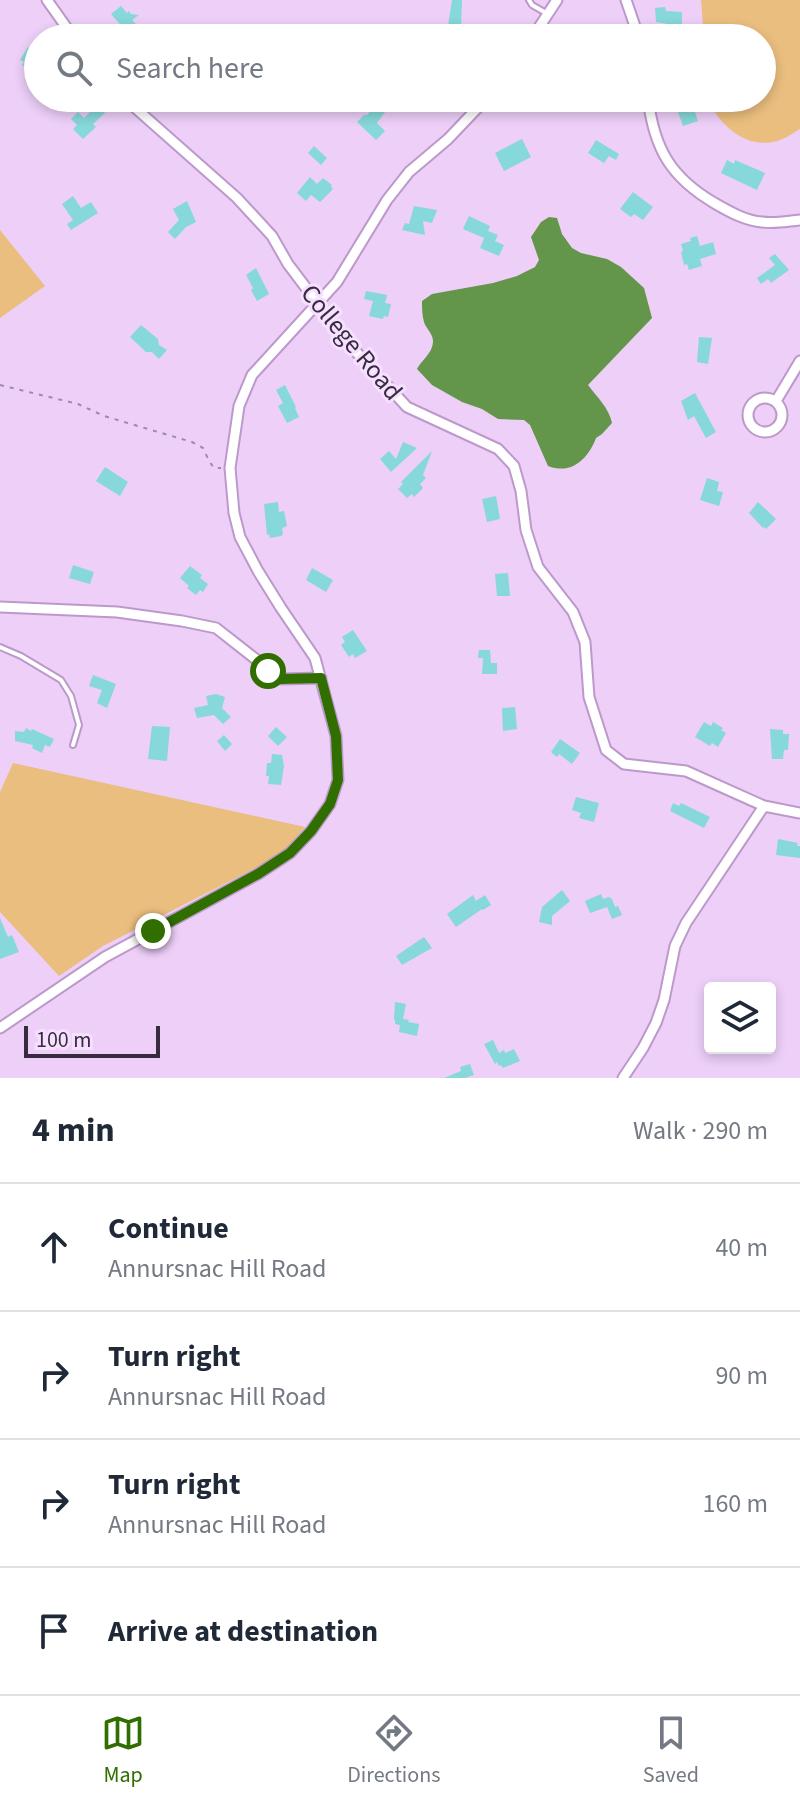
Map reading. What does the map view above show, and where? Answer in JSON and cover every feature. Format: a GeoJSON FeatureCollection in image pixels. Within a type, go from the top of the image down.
{"type":"FeatureCollection","features":[{"type":"Feature","properties":{"kind":"street"},"geometry":{"type":"LineString","coordinates":[[47,0],[64,24]]}},
{"type":"Feature","properties":{"kind":"street"},"geometry":{"type":"LineString","coordinates":[[541,24],[557,0]]}},
{"type":"Feature","properties":{"kind":"street"},"geometry":{"type":"LineString","coordinates":[[626,0],[634,24]]}},
{"type":"Feature","properties":{"kind":"street","name":"College Road"},"geometry":{"type":"LineString","coordinates":[[140,112],[237,198],[272,236],[288,264],[347,342],[407,407],[498,449],[514,466],[530,547],[538,567],[573,612],[585,642],[589,697],[606,750],[624,764],[686,771],[764,806],[800,813]]}},
{"type":"Feature","properties":{"kind":"street"},"geometry":{"type":"LineString","coordinates":[[0,1028],[105,957],[258,874],[290,853],[330,804],[338,780],[336,736],[313,653],[281,608],[240,537],[234,513],[230,468],[239,406],[252,375],[337,282],[387,200],[409,172],[474,112]]}},
{"type":"Feature","properties":{"kind":"street"},"geometry":{"type":"LineString","coordinates":[[650,112],[651,125],[667,162],[695,192],[752,221],[800,220]]}},
{"type":"Feature","properties":{"kind":"street"},"geometry":{"type":"LineString","coordinates":[[776,401],[800,361]]}},
{"type":"Feature","properties":{"kind":"street"},"geometry":{"type":"LineString","coordinates":[[0,607],[117,612],[194,623],[216,628],[281,679],[321,678]]}},
{"type":"Feature","properties":{"kind":"street"},"geometry":{"type":"LineString","coordinates":[[623,1078],[656,1023],[675,946],[686,923],[764,806]]}},
{"type":"Feature","properties":{"kind":"lane"},"geometry":{"type":"LineString","coordinates":[[529,0],[548,14]]}},
{"type":"Feature","properties":{"kind":"lane"},"geometry":{"type":"LineString","coordinates":[[0,647],[61,680],[71,696],[79,725],[73,745]]}},
{"type":"Feature","properties":{"kind":"path"},"geometry":{"type":"LineString","coordinates":[[0,385],[78,404],[104,416],[192,442],[203,448],[214,468],[230,468]]}},
{"type":"Feature","properties":{"kind":"shaded area"},"geometry":{"type":"Polygon","coordinates":[[[701,0],[800,0],[800,129],[777,141],[755,142],[735,133],[715,112],[776,112],[776,24],[703,24],[701,0]]]}},
{"type":"Feature","properties":{"kind":"shaded area"},"geometry":{"type":"Polygon","coordinates":[[[549,217],[557,218],[562,234],[572,248],[607,259],[644,288],[652,318],[588,385],[612,423],[596,438],[584,458],[572,467],[564,468],[548,466],[530,425],[524,420],[498,419],[462,402],[432,385],[417,369],[433,343],[424,322],[422,301],[432,294],[493,283],[535,267],[539,260],[531,237],[541,222],[549,217]]]}},
{"type":"Feature","properties":{"kind":"shaded area"},"geometry":{"type":"Polygon","coordinates":[[[0,230],[45,286],[0,318],[0,230]]]}},
{"type":"Feature","properties":{"kind":"shaded area"},"geometry":{"type":"Polygon","coordinates":[[[13,763],[305,827],[288,847],[269,861],[103,946],[59,976],[0,912],[0,792],[13,763]]]}},
{"type":"Feature","properties":{"kind":"building"},"geometry":{"type":"Polygon","coordinates":[[[452,0],[462,0],[461,24],[448,24],[452,0]]]}},
{"type":"Feature","properties":{"kind":"building"},"geometry":{"type":"Polygon","coordinates":[[[121,6],[127,13],[139,15],[132,20],[136,24],[120,24],[111,14],[121,6]]]}},
{"type":"Feature","properties":{"kind":"building"},"geometry":{"type":"Polygon","coordinates":[[[665,7],[666,11],[682,12],[682,24],[656,22],[655,8],[665,7]]]}},
{"type":"Feature","properties":{"kind":"building"},"geometry":{"type":"Polygon","coordinates":[[[78,112],[84,118],[90,112],[105,113],[83,139],[73,129],[77,125],[71,119],[78,112]]]}},
{"type":"Feature","properties":{"kind":"building"},"geometry":{"type":"Polygon","coordinates":[[[370,112],[385,112],[377,123],[385,131],[376,140],[357,122],[370,112]]]}},
{"type":"Feature","properties":{"kind":"building"},"geometry":{"type":"Polygon","coordinates":[[[678,112],[695,112],[698,121],[683,126],[678,112]]]}},
{"type":"Feature","properties":{"kind":"building"},"geometry":{"type":"Polygon","coordinates":[[[522,139],[531,157],[504,171],[495,153],[522,139]]]}},
{"type":"Feature","properties":{"kind":"building"},"geometry":{"type":"Polygon","coordinates":[[[596,140],[619,154],[616,160],[609,156],[604,163],[588,153],[596,140]]]}},
{"type":"Feature","properties":{"kind":"building"},"geometry":{"type":"Polygon","coordinates":[[[314,146],[327,158],[321,165],[308,153],[314,146]]]}},
{"type":"Feature","properties":{"kind":"building"},"geometry":{"type":"Polygon","coordinates":[[[727,160],[734,164],[735,160],[765,173],[757,190],[721,173],[727,160]]]}},
{"type":"Feature","properties":{"kind":"building"},"geometry":{"type":"Polygon","coordinates":[[[310,177],[317,184],[323,178],[332,185],[333,189],[320,202],[311,195],[306,201],[297,193],[310,177]]]}},
{"type":"Feature","properties":{"kind":"building"},"geometry":{"type":"Polygon","coordinates":[[[633,192],[653,207],[643,220],[634,214],[631,217],[620,209],[633,192]]]}},
{"type":"Feature","properties":{"kind":"building"},"geometry":{"type":"Polygon","coordinates":[[[73,196],[81,208],[91,202],[98,213],[71,230],[67,224],[73,220],[62,204],[73,196]]]}},
{"type":"Feature","properties":{"kind":"building"},"geometry":{"type":"Polygon","coordinates":[[[187,201],[196,222],[186,227],[175,239],[168,232],[179,220],[173,209],[187,201]]]}},
{"type":"Feature","properties":{"kind":"building"},"geometry":{"type":"Polygon","coordinates":[[[414,206],[437,210],[432,223],[423,221],[425,235],[402,230],[405,223],[409,224],[414,206]]]}},
{"type":"Feature","properties":{"kind":"building"},"geometry":{"type":"Polygon","coordinates":[[[469,216],[490,226],[488,231],[498,235],[495,241],[504,245],[499,256],[480,248],[484,238],[463,229],[469,216]]]}},
{"type":"Feature","properties":{"kind":"building"},"geometry":{"type":"Polygon","coordinates":[[[697,236],[700,246],[713,242],[716,254],[700,259],[702,266],[689,270],[687,264],[684,265],[681,244],[697,236]]]}},
{"type":"Feature","properties":{"kind":"building"},"geometry":{"type":"Polygon","coordinates":[[[775,254],[789,270],[771,283],[768,279],[761,284],[757,278],[775,265],[769,258],[775,254]]]}},
{"type":"Feature","properties":{"kind":"building"},"geometry":{"type":"Polygon","coordinates":[[[256,268],[269,294],[257,301],[246,275],[256,268]]]}},
{"type":"Feature","properties":{"kind":"building"},"geometry":{"type":"Polygon","coordinates":[[[366,291],[387,295],[385,303],[391,304],[388,317],[369,316],[373,301],[364,299],[366,291]]]}},
{"type":"Feature","properties":{"kind":"building"},"geometry":{"type":"Polygon","coordinates":[[[141,325],[167,350],[159,359],[130,337],[141,325]]]}},
{"type":"Feature","properties":{"kind":"building"},"geometry":{"type":"Polygon","coordinates":[[[699,337],[712,338],[708,364],[697,362],[699,337]]]}},
{"type":"Feature","properties":{"kind":"building"},"geometry":{"type":"Polygon","coordinates":[[[285,385],[299,417],[287,423],[278,406],[283,403],[276,390],[285,385]]]}},
{"type":"Feature","properties":{"kind":"building"},"geometry":{"type":"Polygon","coordinates":[[[695,393],[716,432],[706,438],[694,416],[688,420],[681,401],[695,393]]]}},
{"type":"Feature","properties":{"kind":"building"},"geometry":{"type":"Polygon","coordinates":[[[403,442],[417,448],[391,472],[380,459],[389,451],[396,459],[403,442]]]}},
{"type":"Feature","properties":{"kind":"building"},"geometry":{"type":"Polygon","coordinates":[[[432,451],[423,475],[426,478],[420,484],[423,488],[414,497],[412,494],[407,498],[398,489],[403,484],[401,482],[432,451]]]}},
{"type":"Feature","properties":{"kind":"building"},"geometry":{"type":"Polygon","coordinates":[[[105,467],[128,482],[120,496],[96,481],[105,467]]]}},
{"type":"Feature","properties":{"kind":"building"},"geometry":{"type":"Polygon","coordinates":[[[707,478],[719,482],[717,491],[723,492],[719,506],[700,500],[707,478]]]}},
{"type":"Feature","properties":{"kind":"building"},"geometry":{"type":"Polygon","coordinates":[[[496,496],[500,519],[487,522],[482,499],[496,496]]]}},
{"type":"Feature","properties":{"kind":"building"},"geometry":{"type":"Polygon","coordinates":[[[278,502],[279,512],[284,511],[287,526],[282,528],[281,536],[270,538],[267,535],[264,504],[278,502]]]}},
{"type":"Feature","properties":{"kind":"building"},"geometry":{"type":"Polygon","coordinates":[[[758,502],[776,519],[766,529],[749,513],[758,502]]]}},
{"type":"Feature","properties":{"kind":"building"},"geometry":{"type":"Polygon","coordinates":[[[73,565],[94,572],[90,584],[69,578],[73,565]]]}},
{"type":"Feature","properties":{"kind":"building"},"geometry":{"type":"Polygon","coordinates":[[[190,566],[208,584],[203,592],[200,590],[196,595],[180,578],[190,566]]]}},
{"type":"Feature","properties":{"kind":"building"},"geometry":{"type":"Polygon","coordinates":[[[312,568],[333,580],[326,592],[306,580],[312,568]]]}},
{"type":"Feature","properties":{"kind":"building"},"geometry":{"type":"Polygon","coordinates":[[[508,573],[510,596],[497,596],[495,574],[508,573]]]}},
{"type":"Feature","properties":{"kind":"building"},"geometry":{"type":"Polygon","coordinates":[[[353,630],[367,651],[355,658],[353,654],[349,657],[341,645],[345,642],[342,637],[353,630]]]}},
{"type":"Feature","properties":{"kind":"building"},"geometry":{"type":"Polygon","coordinates":[[[479,650],[490,650],[491,663],[497,663],[497,674],[482,674],[483,658],[478,658],[479,650]]]}},
{"type":"Feature","properties":{"kind":"building"},"geometry":{"type":"Polygon","coordinates":[[[93,675],[116,684],[107,708],[97,703],[102,690],[89,686],[93,675]]]}},
{"type":"Feature","properties":{"kind":"building"},"geometry":{"type":"Polygon","coordinates":[[[216,694],[225,697],[222,708],[231,717],[223,724],[214,715],[197,718],[194,708],[208,705],[206,696],[216,694]]]}},
{"type":"Feature","properties":{"kind":"building"},"geometry":{"type":"Polygon","coordinates":[[[515,707],[517,729],[503,731],[502,708],[515,707]]]}},
{"type":"Feature","properties":{"kind":"building"},"geometry":{"type":"Polygon","coordinates":[[[704,722],[711,726],[713,722],[726,733],[718,747],[695,737],[704,722]]]}},
{"type":"Feature","properties":{"kind":"building"},"geometry":{"type":"Polygon","coordinates":[[[152,726],[170,727],[167,761],[148,759],[152,726]]]}},
{"type":"Feature","properties":{"kind":"building"},"geometry":{"type":"Polygon","coordinates":[[[276,727],[287,737],[278,746],[268,736],[276,727]]]}},
{"type":"Feature","properties":{"kind":"building"},"geometry":{"type":"Polygon","coordinates":[[[26,728],[54,739],[50,747],[45,745],[42,753],[32,748],[33,745],[15,741],[15,731],[24,732],[26,728]]]}},
{"type":"Feature","properties":{"kind":"building"},"geometry":{"type":"Polygon","coordinates":[[[770,729],[789,734],[788,750],[784,750],[783,759],[772,759],[770,729]]]}},
{"type":"Feature","properties":{"kind":"building"},"geometry":{"type":"Polygon","coordinates":[[[224,735],[232,744],[225,751],[217,741],[224,735]]]}},
{"type":"Feature","properties":{"kind":"building"},"geometry":{"type":"Polygon","coordinates":[[[560,739],[580,753],[572,764],[551,752],[560,739]]]}},
{"type":"Feature","properties":{"kind":"building"},"geometry":{"type":"Polygon","coordinates":[[[272,754],[282,755],[281,785],[268,784],[267,763],[271,763],[272,754]]]}},
{"type":"Feature","properties":{"kind":"building"},"geometry":{"type":"Polygon","coordinates":[[[576,797],[599,803],[594,822],[579,818],[581,813],[572,810],[576,797]]]}},
{"type":"Feature","properties":{"kind":"building"},"geometry":{"type":"Polygon","coordinates":[[[673,803],[679,806],[681,803],[710,817],[704,828],[670,811],[673,803]]]}},
{"type":"Feature","properties":{"kind":"building"},"geometry":{"type":"Polygon","coordinates":[[[778,839],[798,843],[800,858],[776,855],[778,839]]]}},
{"type":"Feature","properties":{"kind":"building"},"geometry":{"type":"Polygon","coordinates":[[[562,890],[570,901],[552,916],[552,925],[539,922],[542,907],[562,890]]]}},
{"type":"Feature","properties":{"kind":"building"},"geometry":{"type":"Polygon","coordinates":[[[601,894],[603,899],[612,899],[622,915],[612,919],[607,907],[590,913],[585,901],[601,894]]]}},
{"type":"Feature","properties":{"kind":"building"},"geometry":{"type":"Polygon","coordinates":[[[473,895],[476,901],[485,895],[491,905],[456,927],[447,914],[473,895]]]}},
{"type":"Feature","properties":{"kind":"building"},"geometry":{"type":"Polygon","coordinates":[[[0,918],[19,952],[0,959],[0,918]]]}},
{"type":"Feature","properties":{"kind":"building"},"geometry":{"type":"Polygon","coordinates":[[[424,937],[432,948],[402,965],[396,956],[424,937]]]}},
{"type":"Feature","properties":{"kind":"building"},"geometry":{"type":"Polygon","coordinates":[[[395,1002],[406,1004],[403,1019],[419,1024],[417,1036],[399,1032],[400,1025],[395,1024],[394,1019],[395,1002]]]}},
{"type":"Feature","properties":{"kind":"building"},"geometry":{"type":"Polygon","coordinates":[[[493,1040],[499,1053],[514,1049],[520,1061],[503,1068],[497,1062],[495,1064],[484,1044],[493,1040]]]}},
{"type":"Feature","properties":{"kind":"building"},"geometry":{"type":"Polygon","coordinates":[[[470,1064],[474,1075],[444,1078],[461,1071],[460,1067],[470,1064]]]}},
{"type":"Feature","properties":{"kind":"route"},"geometry":{"type":"LineString","coordinates":[[153,931],[258,874],[290,853],[330,804],[338,780],[336,736],[321,678],[281,679],[268,671]]}}]}
